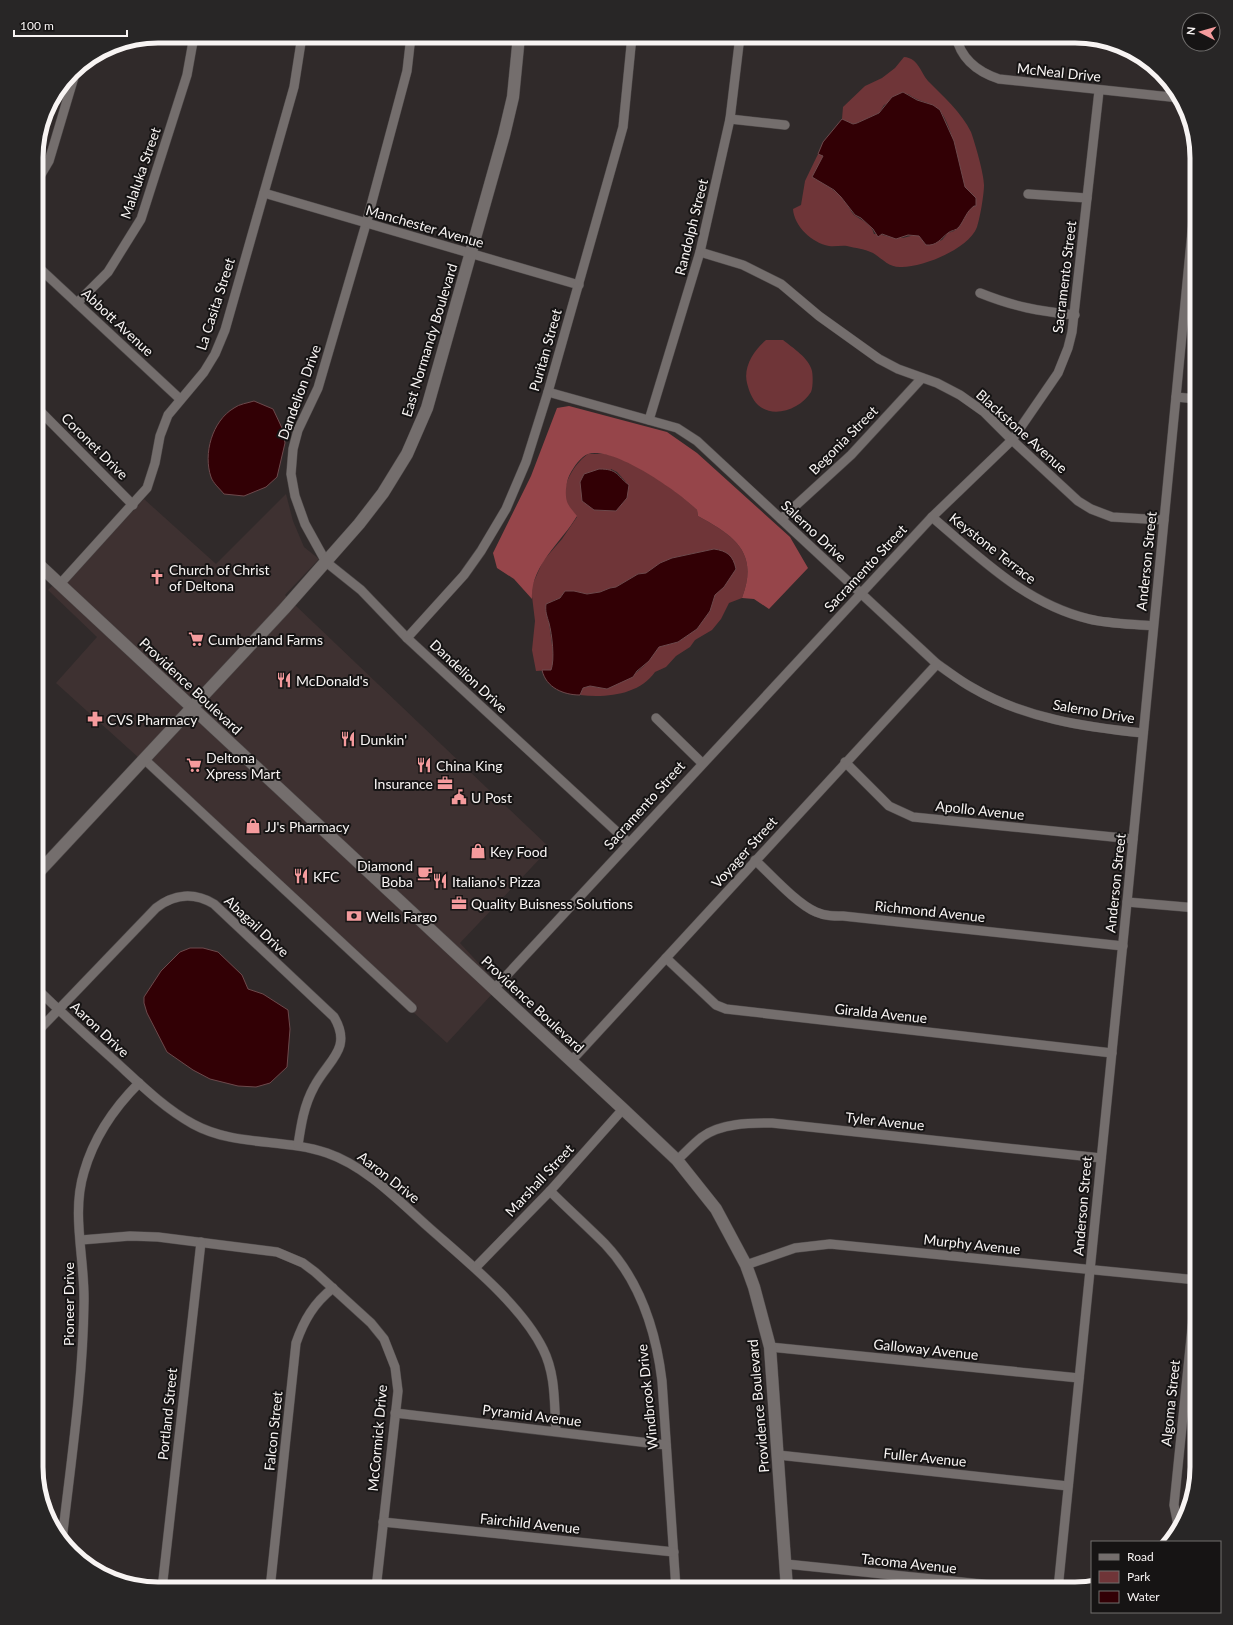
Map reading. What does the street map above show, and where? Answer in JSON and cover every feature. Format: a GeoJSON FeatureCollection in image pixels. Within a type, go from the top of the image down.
{"type":"FeatureCollection","features":[{"type":"Feature","properties":{"kind":"main road","name":"East Normandy Boulevard"},"geometry":{"type":"LineString","coordinates":[[43,867],[326,562],[383,493],[407,454],[427,408],[472,253],[504,135],[513,97],[518,43]]}},
{"type":"Feature","properties":{"kind":"main road","name":"Providence Boulevard"},"geometry":{"type":"LineString","coordinates":[[43,568],[572,1060],[677,1160],[716,1208],[746,1265],[754,1287],[770,1347],[787,1582]]}},
{"type":"Feature","properties":{"kind":"street","name":"Malaluka Street"},"geometry":{"type":"LineString","coordinates":[[77,303],[108,272],[141,219],[187,75],[193,43]]}},
{"type":"Feature","properties":{"kind":"street","name":"La Casita Street"},"geometry":{"type":"LineString","coordinates":[[60,584],[147,488],[155,463],[160,436],[168,415],[204,372],[215,354],[225,330],[294,87],[301,43]]}},
{"type":"Feature","properties":{"kind":"street","name":"Dandelion Drive"},"geometry":{"type":"LineString","coordinates":[[410,43],[407,71],[366,224],[318,388],[298,430],[292,449],[290,474],[294,496],[305,524],[326,562],[361,590],[407,638],[628,843]]}},
{"type":"Feature","properties":{"kind":"street","name":"Puritan Street"},"geometry":{"type":"LineString","coordinates":[[407,638],[464,575],[481,551],[506,509],[526,462],[579,285],[623,127],[631,43]]}},
{"type":"Feature","properties":{"kind":"street","name":"Randolph Street"},"geometry":{"type":"LineString","coordinates":[[649,420],[700,252],[730,119],[739,43]]}},
{"type":"Feature","properties":{"kind":"street","name":"McNeal Drive"},"geometry":{"type":"LineString","coordinates":[[958,43],[961,50],[973,66],[988,76],[999,80],[1173,97]]}},
{"type":"Feature","properties":{"kind":"street"},"geometry":{"type":"LineString","coordinates":[[43,171],[49,161],[73,82]]}},
{"type":"Feature","properties":{"kind":"street","name":"Sacramento Street"},"geometry":{"type":"LineString","coordinates":[[494,988],[932,517],[1012,440],[1058,373],[1068,348],[1075,315],[1099,91]]}},
{"type":"Feature","properties":{"kind":"street"},"geometry":{"type":"LineString","coordinates":[[730,119],[785,125]]}},
{"type":"Feature","properties":{"kind":"street","name":"Manchester Avenue"},"geometry":{"type":"LineString","coordinates":[[264,193],[579,285]]}},
{"type":"Feature","properties":{"kind":"street"},"geometry":{"type":"LineString","coordinates":[[1028,194],[1087,198]]}},
{"type":"Feature","properties":{"kind":"street","name":"Blackstone Avenue"},"geometry":{"type":"LineString","coordinates":[[700,252],[743,265],[781,284],[819,316],[879,359],[937,383],[960,395],[984,412],[1012,440],[1078,500],[1091,509],[1112,517],[1164,520]]}},
{"type":"Feature","properties":{"kind":"street","name":"Anderson Street"},"geometry":{"type":"LineString","coordinates":[[1059,1582],[1190,252]]}},
{"type":"Feature","properties":{"kind":"street","name":"Abbott Avenue"},"geometry":{"type":"LineString","coordinates":[[43,271],[180,399]]}},
{"type":"Feature","properties":{"kind":"street"},"geometry":{"type":"LineString","coordinates":[[980,294],[1010,305],[1039,311],[1075,315]]}},
{"type":"Feature","properties":{"kind":"street","name":"Begonia Street"},"geometry":{"type":"LineString","coordinates":[[781,519],[851,455],[922,378]]}},
{"type":"Feature","properties":{"kind":"street","name":"Salerno Drive"},"geometry":{"type":"LineString","coordinates":[[548,392],[677,428],[697,441],[937,664],[972,688],[997,700],[1067,723],[1143,733]]}},
{"type":"Feature","properties":{"kind":"street"},"geometry":{"type":"LineString","coordinates":[[1176,397],[1190,398]]}},
{"type":"Feature","properties":{"kind":"street","name":"Coronet Drive"},"geometry":{"type":"LineString","coordinates":[[43,414],[133,505]]}},
{"type":"Feature","properties":{"kind":"street","name":"Keystone Terrace"},"geometry":{"type":"LineString","coordinates":[[932,517],[1023,592],[1055,608],[1090,619],[1153,626]]}},
{"type":"Feature","properties":{"kind":"street","name":"Voyager Street"},"geometry":{"type":"LineString","coordinates":[[572,1060],[845,762],[937,664]]}},
{"type":"Feature","properties":{"kind":"street"},"geometry":{"type":"LineString","coordinates":[[656,718],[702,763]]}},
{"type":"Feature","properties":{"kind":"street"},"geometry":{"type":"LineString","coordinates":[[144,759],[412,1008]]}},
{"type":"Feature","properties":{"kind":"street","name":"Apollo Avenue"},"geometry":{"type":"LineString","coordinates":[[845,762],[889,806],[913,817],[1133,839]]}},
{"type":"Feature","properties":{"kind":"street","name":"Richmond Avenue"},"geometry":{"type":"LineString","coordinates":[[755,860],[805,906],[816,912],[829,916],[843,916],[1122,946]]}},
{"type":"Feature","properties":{"kind":"street","name":"Abagail Drive"},"geometry":{"type":"LineString","coordinates":[[43,1026],[156,908],[166,901],[185,895],[204,898],[214,904],[334,1017],[339,1026],[341,1040],[339,1050],[335,1059],[314,1087],[304,1111],[298,1145]]}},
{"type":"Feature","properties":{"kind":"street"},"geometry":{"type":"LineString","coordinates":[[1127,902],[1190,907]]}},
{"type":"Feature","properties":{"kind":"street","name":"Giralda Avenue"},"geometry":{"type":"LineString","coordinates":[[666,958],[716,1004],[726,1009],[1112,1053]]}},
{"type":"Feature","properties":{"kind":"street","name":"Aaron Drive"},"geometry":{"type":"LineString","coordinates":[[43,995],[139,1084],[178,1115],[204,1129],[234,1139],[298,1145],[328,1153],[349,1163],[381,1186],[475,1268],[522,1316],[544,1351],[554,1381],[556,1431]]}},
{"type":"Feature","properties":{"kind":"street","name":"Pioneer Drive"},"geometry":{"type":"LineString","coordinates":[[63,1532],[82,1363],[84,1300],[79,1203],[83,1174],[93,1146],[113,1111],[139,1084]]}},
{"type":"Feature","properties":{"kind":"street","name":"Marshall Street"},"geometry":{"type":"LineString","coordinates":[[475,1268],[550,1191],[623,1109]]}},
{"type":"Feature","properties":{"kind":"street","name":"Tyler Avenue"},"geometry":{"type":"LineString","coordinates":[[677,1160],[703,1136],[721,1128],[745,1123],[772,1123],[1101,1158]]}},
{"type":"Feature","properties":{"kind":"street","name":"Windbrook Drive"},"geometry":{"type":"LineString","coordinates":[[550,1191],[605,1245],[618,1260],[634,1286],[650,1318],[659,1353],[676,1582]]}},
{"type":"Feature","properties":{"kind":"street","name":"McCormick Drive"},"geometry":{"type":"LineString","coordinates":[[81,1240],[130,1236],[158,1236],[277,1252],[303,1263],[334,1288],[371,1323],[389,1350],[395,1367],[398,1391],[377,1582]]}},
{"type":"Feature","properties":{"kind":"street","name":"Portland Street"},"geometry":{"type":"LineString","coordinates":[[163,1582],[200,1242]]}},
{"type":"Feature","properties":{"kind":"street","name":"Murphy Avenue"},"geometry":{"type":"LineString","coordinates":[[746,1265],[795,1248],[830,1244],[1190,1278]]}},
{"type":"Feature","properties":{"kind":"street","name":"Falcon Street"},"geometry":{"type":"LineString","coordinates":[[271,1582],[296,1344],[302,1325],[309,1313],[323,1296],[334,1288]]}},
{"type":"Feature","properties":{"kind":"street","name":"Galloway Avenue"},"geometry":{"type":"LineString","coordinates":[[770,1347],[1079,1378]]}},
{"type":"Feature","properties":{"kind":"street","name":"Algoma Street"},"geometry":{"type":"LineString","coordinates":[[1177,1520],[1174,1505],[1190,1348]]}},
{"type":"Feature","properties":{"kind":"street","name":"Pyramid Avenue"},"geometry":{"type":"LineString","coordinates":[[395,1413],[666,1445]]}},
{"type":"Feature","properties":{"kind":"street","name":"Fuller Avenue"},"geometry":{"type":"LineString","coordinates":[[778,1455],[1068,1486]]}},
{"type":"Feature","properties":{"kind":"street","name":"Fairchild Avenue"},"geometry":{"type":"LineString","coordinates":[[384,1522],[674,1552]]}},
{"type":"Feature","properties":{"kind":"street","name":"Tacoma Avenue"},"geometry":{"type":"LineString","coordinates":[[786,1564],[961,1582]]}},
{"type":"Feature","properties":{"kind":"shaded area"},"geometry":{"type":"Polygon","coordinates":[[[569,406],[667,432],[697,453],[790,537],[808,568],[769,609],[754,599],[742,598],[747,582],[748,569],[740,548],[733,539],[711,523],[698,516],[697,510],[688,502],[646,472],[613,457],[599,453],[588,454],[585,455],[575,466],[571,472],[567,485],[567,501],[577,516],[541,565],[533,587],[532,599],[514,579],[497,568],[493,553],[531,476],[557,408],[569,406]]]}},
{"type":"Feature","properties":{"kind":"shaded area"},"geometry":{"type":"Polygon","coordinates":[[[286,494],[293,521],[304,547],[319,559],[285,595],[288,598],[191,701],[65,584],[144,499],[216,564],[286,494]]]}},
{"type":"Feature","properties":{"kind":"shaded area"},"geometry":{"type":"Polygon","coordinates":[[[54,584],[185,707],[139,758],[56,683],[97,637],[48,590],[54,584]]]}},
{"type":"Feature","properties":{"kind":"shaded area"},"geometry":{"type":"Polygon","coordinates":[[[294,604],[550,848],[460,943],[495,981],[197,707],[294,604]]]}},
{"type":"Feature","properties":{"kind":"shaded area"},"geometry":{"type":"Polygon","coordinates":[[[192,713],[493,993],[447,1043],[413,1012],[418,1008],[150,759],[192,713]]]}},
{"type":"Feature","properties":{"kind":"green space"},"geometry":{"type":"Polygon","coordinates":[[[904,57],[916,62],[928,81],[963,118],[971,132],[977,151],[983,174],[984,185],[982,206],[977,227],[965,243],[933,260],[911,266],[897,267],[886,263],[867,250],[847,246],[829,246],[816,241],[805,233],[800,227],[794,215],[793,209],[801,205],[805,181],[818,154],[823,155],[815,179],[839,195],[851,212],[869,225],[874,234],[897,238],[914,235],[919,236],[926,245],[942,240],[948,233],[954,231],[960,226],[968,210],[974,205],[973,194],[968,192],[965,187],[947,123],[943,115],[935,106],[916,99],[908,94],[884,105],[879,113],[857,123],[853,124],[842,119],[843,107],[865,86],[882,78],[895,68],[904,57]]]}},
{"type":"Feature","properties":{"kind":"green space"},"geometry":{"type":"Polygon","coordinates":[[[766,340],[783,340],[808,362],[812,371],[813,382],[811,392],[801,403],[779,412],[764,409],[758,405],[751,395],[746,377],[750,359],[766,340]]]}},
{"type":"Feature","properties":{"kind":"green space"},"geometry":{"type":"Polygon","coordinates":[[[588,454],[610,455],[644,470],[668,486],[697,510],[698,516],[711,523],[733,539],[745,558],[748,569],[747,582],[742,598],[729,603],[721,619],[712,630],[695,640],[690,647],[676,656],[666,667],[655,672],[640,686],[611,695],[580,695],[583,688],[590,686],[600,688],[612,687],[617,683],[630,678],[644,666],[659,647],[678,642],[697,629],[710,611],[715,595],[727,582],[714,549],[672,558],[646,573],[638,574],[616,587],[600,592],[587,594],[565,591],[560,598],[552,601],[547,617],[554,660],[551,670],[536,671],[532,650],[535,621],[531,588],[543,561],[562,539],[577,517],[567,504],[565,490],[570,476],[583,458],[588,454]],[[611,469],[597,510],[616,511],[626,482],[617,472],[611,469]]]}},
{"type":"Feature","properties":{"kind":"water"},"geometry":{"type":"Polygon","coordinates":[[[903,92],[917,100],[933,105],[940,110],[954,141],[965,187],[976,198],[976,206],[969,211],[958,228],[949,232],[938,242],[930,245],[926,245],[919,236],[908,235],[896,239],[882,234],[878,237],[873,229],[861,218],[855,215],[834,190],[812,177],[823,156],[818,154],[823,142],[842,119],[853,124],[857,123],[879,113],[892,97],[903,92]]]}},
{"type":"Feature","properties":{"kind":"water"},"geometry":{"type":"Polygon","coordinates":[[[254,401],[273,409],[282,428],[285,443],[277,477],[266,487],[244,496],[224,494],[211,477],[208,458],[211,439],[215,429],[226,414],[238,406],[254,401]]]}},
{"type":"Feature","properties":{"kind":"water"},"geometry":{"type":"Polygon","coordinates":[[[599,469],[613,471],[629,485],[627,498],[616,511],[594,510],[582,501],[580,482],[584,474],[599,469]]]}},
{"type":"Feature","properties":{"kind":"water"},"geometry":{"type":"Polygon","coordinates":[[[714,549],[729,554],[736,569],[724,587],[715,595],[710,611],[697,629],[678,642],[659,647],[649,661],[637,671],[633,677],[607,689],[590,686],[583,688],[580,695],[574,695],[562,692],[547,682],[542,670],[551,670],[553,647],[546,612],[546,604],[560,598],[565,591],[574,591],[587,594],[600,592],[616,587],[638,574],[646,573],[660,563],[672,558],[714,549]]]}},
{"type":"Feature","properties":{"kind":"water"},"geometry":{"type":"Polygon","coordinates":[[[190,948],[203,948],[218,952],[242,975],[248,989],[263,994],[288,1010],[290,1029],[287,1067],[270,1083],[256,1087],[238,1086],[210,1079],[193,1070],[167,1052],[147,1013],[144,997],[161,971],[180,952],[190,948]]]}},
{"type":"Feature","properties":{"kind":"place","name":"Church of Christ of Deltona"},"geometry":{"type":"Point","coordinates":[157,577]}},
{"type":"Feature","properties":{"kind":"place","name":"Cumberland Farms"},"geometry":{"type":"Point","coordinates":[196,639]}},
{"type":"Feature","properties":{"kind":"place","name":"McDonald's"},"geometry":{"type":"Point","coordinates":[284,680]}},
{"type":"Feature","properties":{"kind":"place","name":"CVS Pharmacy"},"geometry":{"type":"Point","coordinates":[95,719]}},
{"type":"Feature","properties":{"kind":"place","name":"Dunkin'"},"geometry":{"type":"Point","coordinates":[348,739]}},
{"type":"Feature","properties":{"kind":"place","name":"Deltona Xpress Mart"},"geometry":{"type":"Point","coordinates":[194,765]}},
{"type":"Feature","properties":{"kind":"place","name":"China King"},"geometry":{"type":"Point","coordinates":[424,765]}},
{"type":"Feature","properties":{"kind":"place","name":"Insurance"},"geometry":{"type":"Point","coordinates":[445,783]}},
{"type":"Feature","properties":{"kind":"place","name":"U Post"},"geometry":{"type":"Point","coordinates":[459,797]}},
{"type":"Feature","properties":{"kind":"place","name":"JJ's Pharmacy"},"geometry":{"type":"Point","coordinates":[253,826]}},
{"type":"Feature","properties":{"kind":"place","name":"Key Food"},"geometry":{"type":"Point","coordinates":[478,851]}},
{"type":"Feature","properties":{"kind":"place","name":"Diamond Boba"},"geometry":{"type":"Point","coordinates":[425,873]}},
{"type":"Feature","properties":{"kind":"place","name":"KFC"},"geometry":{"type":"Point","coordinates":[301,876]}},
{"type":"Feature","properties":{"kind":"place","name":"Italiano's Pizza"},"geometry":{"type":"Point","coordinates":[440,881]}},
{"type":"Feature","properties":{"kind":"place","name":"Quality Buisness Solutions"},"geometry":{"type":"Point","coordinates":[459,903]}},
{"type":"Feature","properties":{"kind":"place","name":"Wells Fargo"},"geometry":{"type":"Point","coordinates":[354,916]}}]}
